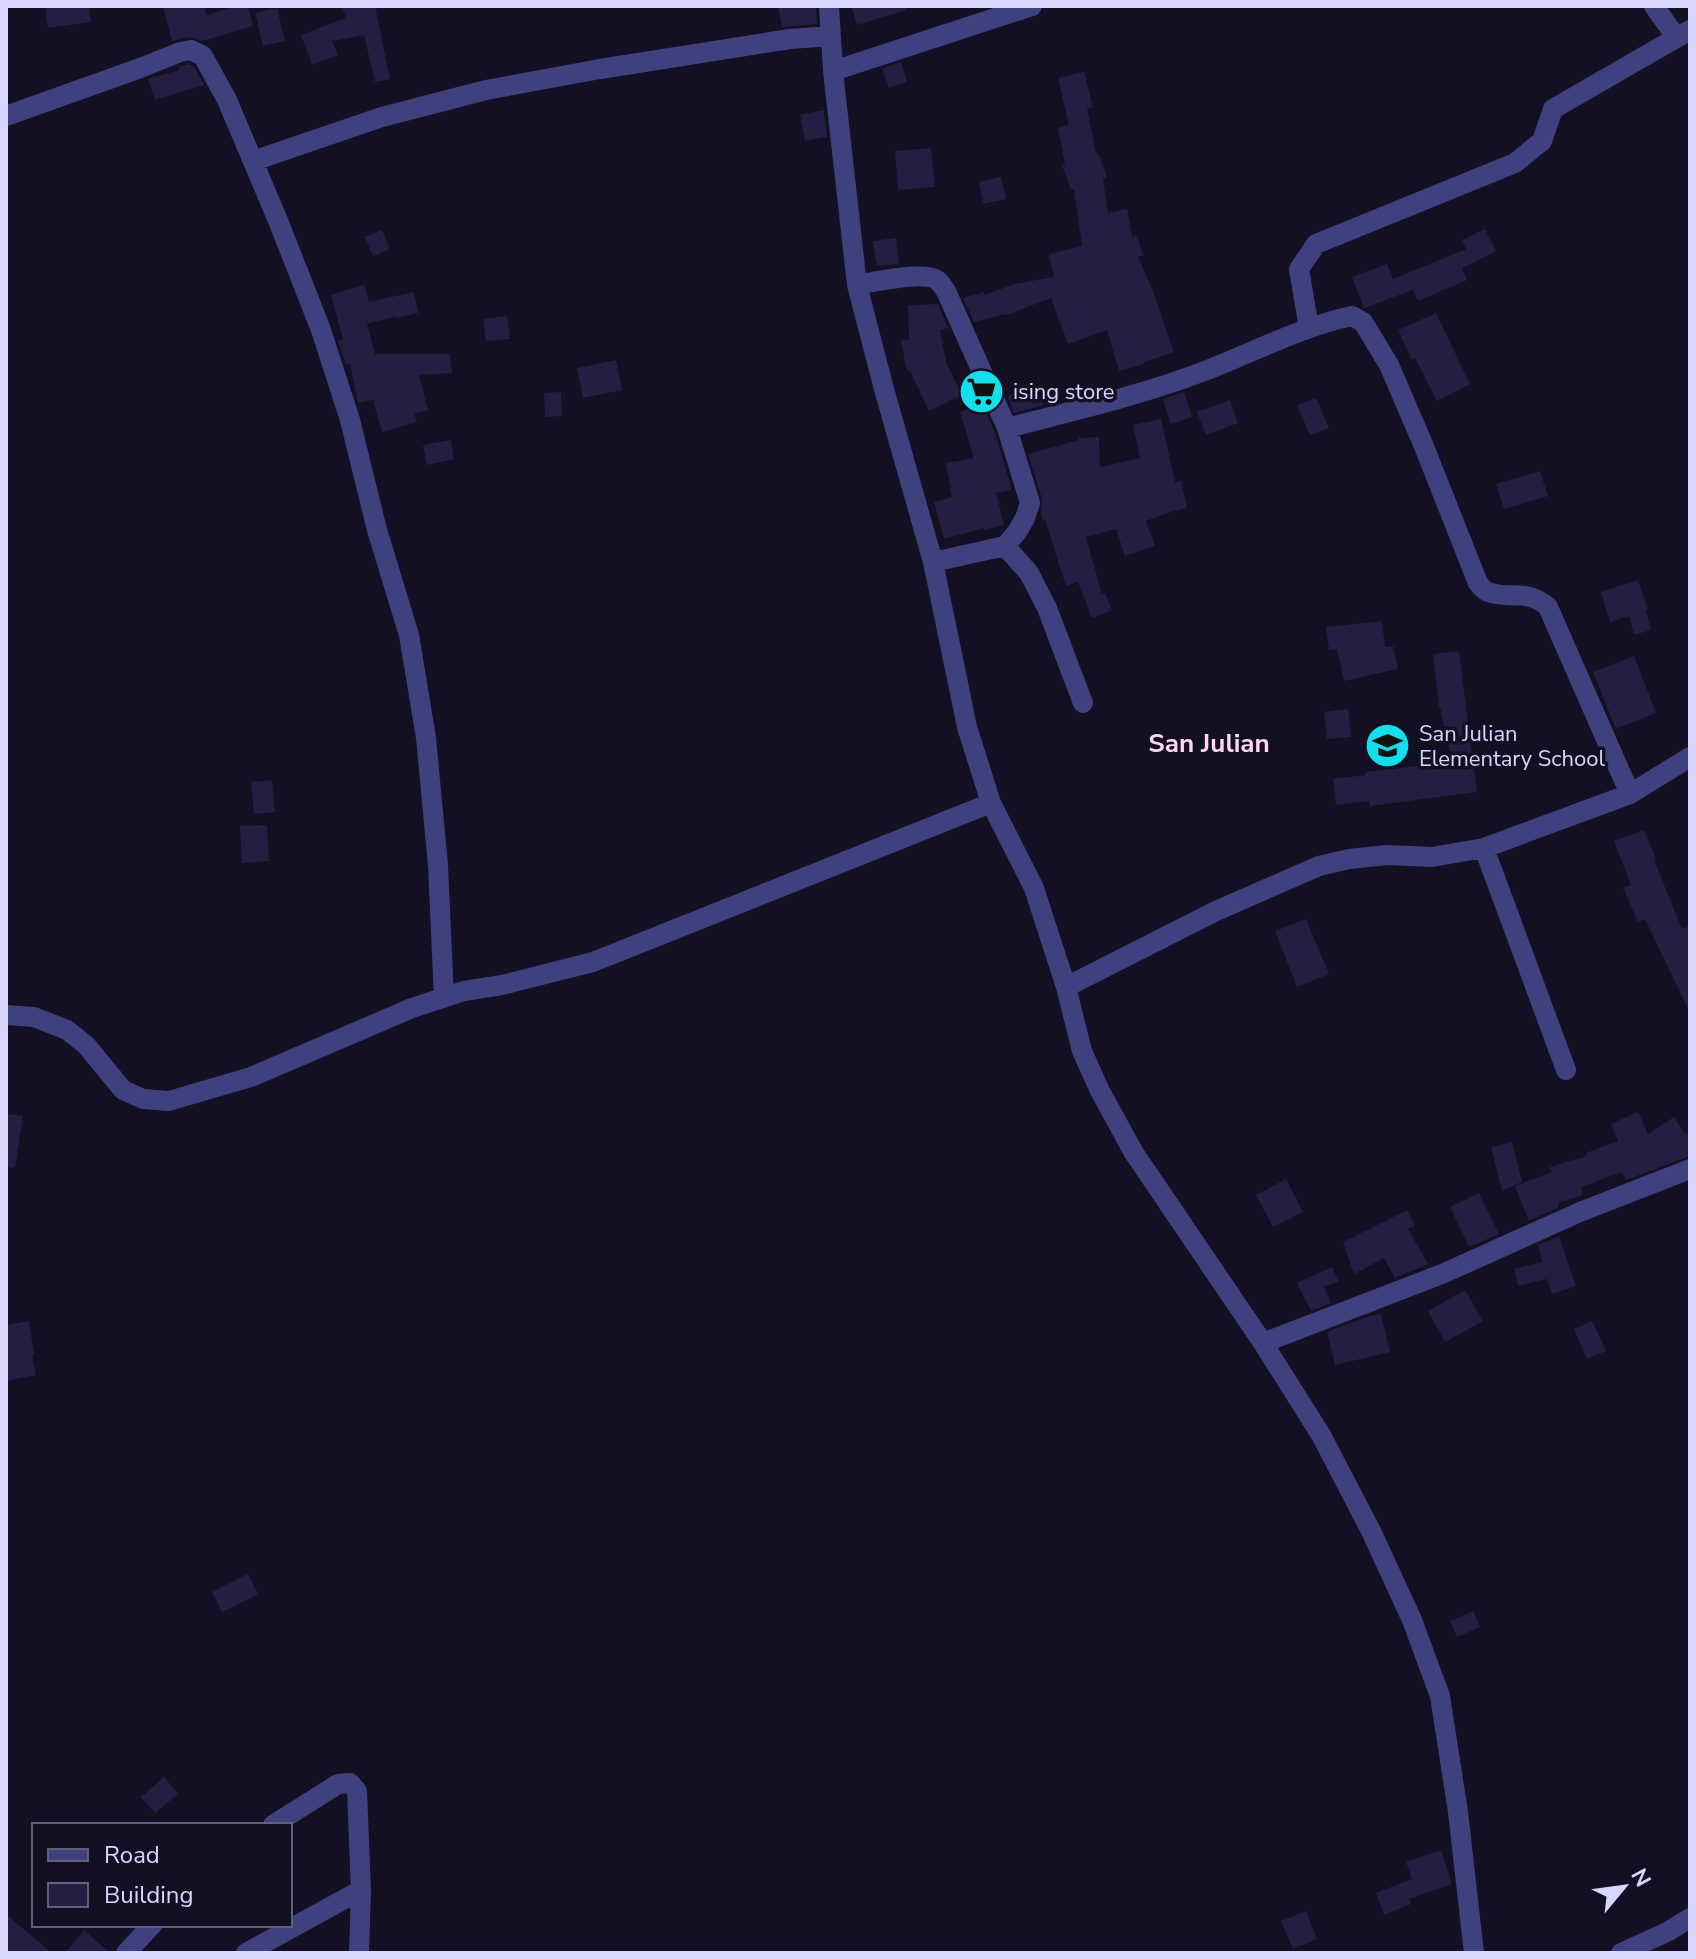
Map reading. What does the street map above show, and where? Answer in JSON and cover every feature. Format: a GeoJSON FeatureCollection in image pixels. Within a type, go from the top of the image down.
{"type":"FeatureCollection","features":[{"type":"Feature","properties":{"kind":"street"},"geometry":{"type":"LineString","coordinates":[[829,6],[833,71],[857,285],[933,562],[967,727],[991,803],[1034,888],[1066,987],[1082,1051],[1100,1091],[1134,1153],[1263,1343],[1321,1435],[1371,1531],[1412,1620],[1440,1696],[1458,1812],[1474,1953]]}},
{"type":"Feature","properties":{"kind":"street"},"geometry":{"type":"LineString","coordinates":[[833,71],[1032,6]]}},
{"type":"Feature","properties":{"kind":"street"},"geometry":{"type":"LineString","coordinates":[[1309,328],[1299,269],[1316,244],[1515,163],[1542,141],[1553,109],[1683,34],[1654,6]]}},
{"type":"Feature","properties":{"kind":"street"},"geometry":{"type":"LineString","coordinates":[[253,161],[382,117],[486,90],[761,43],[831,36]]}},
{"type":"Feature","properties":{"kind":"street"},"geometry":{"type":"LineString","coordinates":[[6,116],[191,50],[203,56],[227,100],[321,330],[350,420],[377,530],[409,635],[426,738],[438,865],[444,998]]}},
{"type":"Feature","properties":{"kind":"street"},"geometry":{"type":"LineString","coordinates":[[857,285],[927,276],[936,280],[946,291],[1007,428],[1030,503],[1017,532],[1005,546],[933,562]]}},
{"type":"Feature","properties":{"kind":"street"},"geometry":{"type":"LineString","coordinates":[[1007,428],[1157,387],[1309,328],[1352,316],[1363,322],[1389,365],[1478,583],[1487,592],[1530,597],[1548,607],[1630,794]]}},
{"type":"Feature","properties":{"kind":"street"},"geometry":{"type":"LineString","coordinates":[[1005,546],[1029,573],[1047,608],[1083,703]]}},
{"type":"Feature","properties":{"kind":"street"},"geometry":{"type":"LineString","coordinates":[[1066,987],[1216,911],[1319,866],[1349,859],[1387,855],[1432,857],[1484,848],[1630,794],[1690,757]]}},
{"type":"Feature","properties":{"kind":"street"},"geometry":{"type":"LineString","coordinates":[[6,1015],[34,1017],[67,1030],[86,1045],[123,1090],[143,1099],[169,1101],[251,1077],[412,1008],[464,991],[502,985],[593,962],[991,803]]}},
{"type":"Feature","properties":{"kind":"street"},"geometry":{"type":"LineString","coordinates":[[1484,848],[1566,1070]]}},
{"type":"Feature","properties":{"kind":"street"},"geometry":{"type":"LineString","coordinates":[[1263,1343],[1442,1274],[1580,1212],[1690,1169]]}},
{"type":"Feature","properties":{"kind":"street"},"geometry":{"type":"LineString","coordinates":[[276,1823],[338,1784],[350,1783],[357,1791],[361,1890],[359,1953]]}},
{"type":"Feature","properties":{"kind":"street"},"geometry":{"type":"LineString","coordinates":[[246,1953],[361,1890]]}},
{"type":"Feature","properties":{"kind":"street"},"geometry":{"type":"LineString","coordinates":[[1621,1953],[1690,1918]]}},
{"type":"Feature","properties":{"kind":"street"},"geometry":{"type":"LineString","coordinates":[[126,1953],[150,1927]]}},
{"type":"Feature","properties":{"kind":"building"},"geometry":{"type":"Polygon","coordinates":[[[45,6],[89,6],[91,22],[48,28],[45,6]]]}},
{"type":"Feature","properties":{"kind":"building"},"geometry":{"type":"Polygon","coordinates":[[[163,6],[204,6],[206,15],[248,6],[253,26],[202,41],[189,37],[172,41],[163,6]]]}},
{"type":"Feature","properties":{"kind":"building"},"geometry":{"type":"Polygon","coordinates":[[[342,6],[375,6],[390,79],[375,82],[364,35],[332,41],[338,55],[312,65],[301,35],[346,18],[342,6]]]}},
{"type":"Feature","properties":{"kind":"building"},"geometry":{"type":"Polygon","coordinates":[[[778,6],[816,6],[817,24],[782,27],[778,6]]]}},
{"type":"Feature","properties":{"kind":"building"},"geometry":{"type":"Polygon","coordinates":[[[851,6],[906,6],[906,10],[857,25],[851,6]]]}},
{"type":"Feature","properties":{"kind":"building"},"geometry":{"type":"Polygon","coordinates":[[[277,8],[285,41],[263,46],[255,13],[277,8]]]}},
{"type":"Feature","properties":{"kind":"building"},"geometry":{"type":"Polygon","coordinates":[[[901,62],[907,82],[889,88],[882,69],[901,62]]]}},
{"type":"Feature","properties":{"kind":"building"},"geometry":{"type":"Polygon","coordinates":[[[189,64],[194,66],[204,85],[155,100],[148,79],[189,64]]]}},
{"type":"Feature","properties":{"kind":"building"},"geometry":{"type":"Polygon","coordinates":[[[1084,72],[1093,107],[1087,108],[1096,153],[1107,177],[1103,179],[1108,213],[1127,209],[1132,237],[1137,236],[1143,255],[1138,257],[1174,352],[1119,371],[1107,330],[1068,344],[1051,298],[1007,315],[974,322],[963,298],[1054,277],[1049,254],[1082,246],[1074,189],[1071,190],[1062,165],[1065,164],[1058,128],[1069,125],[1058,78],[1084,72]]]}},
{"type":"Feature","properties":{"kind":"building"},"geometry":{"type":"Polygon","coordinates":[[[824,110],[827,137],[805,141],[800,115],[824,110]]]}},
{"type":"Feature","properties":{"kind":"building"},"geometry":{"type":"Polygon","coordinates":[[[931,148],[935,187],[898,190],[895,151],[931,148]]]}},
{"type":"Feature","properties":{"kind":"building"},"geometry":{"type":"Polygon","coordinates":[[[1001,177],[1006,199],[983,204],[979,182],[1001,177]]]}},
{"type":"Feature","properties":{"kind":"building"},"geometry":{"type":"Polygon","coordinates":[[[1485,229],[1496,251],[1462,268],[1467,280],[1418,301],[1413,290],[1364,308],[1352,277],[1387,264],[1393,279],[1466,249],[1462,240],[1485,229]]]}},
{"type":"Feature","properties":{"kind":"building"},"geometry":{"type":"Polygon","coordinates":[[[382,230],[390,249],[373,256],[365,237],[382,230]]]}},
{"type":"Feature","properties":{"kind":"building"},"geometry":{"type":"Polygon","coordinates":[[[896,238],[899,264],[877,266],[873,241],[896,238]]]}},
{"type":"Feature","properties":{"kind":"building"},"geometry":{"type":"Polygon","coordinates":[[[364,285],[369,302],[414,292],[418,313],[367,324],[375,354],[450,354],[452,373],[419,375],[428,410],[414,414],[417,422],[382,432],[373,400],[358,403],[350,364],[346,365],[338,341],[343,340],[331,295],[364,285]]]}},
{"type":"Feature","properties":{"kind":"building"},"geometry":{"type":"Polygon","coordinates":[[[938,304],[948,328],[940,330],[946,362],[962,395],[929,411],[910,371],[907,372],[901,341],[909,340],[908,305],[938,304]]]}},
{"type":"Feature","properties":{"kind":"building"},"geometry":{"type":"Polygon","coordinates":[[[1436,313],[1470,384],[1437,401],[1398,330],[1436,313]]]}},
{"type":"Feature","properties":{"kind":"building"},"geometry":{"type":"Polygon","coordinates":[[[507,316],[510,339],[486,341],[483,319],[507,316]]]}},
{"type":"Feature","properties":{"kind":"building"},"geometry":{"type":"Polygon","coordinates":[[[616,360],[622,390],[583,398],[577,368],[616,360]]]}},
{"type":"Feature","properties":{"kind":"building"},"geometry":{"type":"Polygon","coordinates":[[[1039,387],[1044,405],[1014,413],[1008,396],[1039,387]]]}},
{"type":"Feature","properties":{"kind":"building"},"geometry":{"type":"Polygon","coordinates":[[[561,392],[562,416],[545,417],[544,393],[561,392]]]}},
{"type":"Feature","properties":{"kind":"building"},"geometry":{"type":"Polygon","coordinates":[[[1184,392],[1192,417],[1171,424],[1163,399],[1184,392]]]}},
{"type":"Feature","properties":{"kind":"building"},"geometry":{"type":"Polygon","coordinates":[[[1316,398],[1329,428],[1310,435],[1297,405],[1316,398]]]}},
{"type":"Feature","properties":{"kind":"building"},"geometry":{"type":"Polygon","coordinates":[[[1230,400],[1238,423],[1206,435],[1197,412],[1230,400]]]}},
{"type":"Feature","properties":{"kind":"building"},"geometry":{"type":"Polygon","coordinates":[[[983,405],[1012,490],[996,493],[1004,525],[944,539],[934,502],[952,497],[946,463],[974,458],[960,412],[983,405]]]}},
{"type":"Feature","properties":{"kind":"building"},"geometry":{"type":"Polygon","coordinates":[[[1161,419],[1175,482],[1181,481],[1187,508],[1146,521],[1155,546],[1125,556],[1116,529],[1086,537],[1102,594],[1105,593],[1112,610],[1092,618],[1078,582],[1066,586],[1043,520],[1042,499],[1028,454],[1078,438],[1099,437],[1100,467],[1140,458],[1133,425],[1161,419]]]}},
{"type":"Feature","properties":{"kind":"building"},"geometry":{"type":"Polygon","coordinates":[[[451,440],[454,459],[427,465],[423,445],[451,440]]]}},
{"type":"Feature","properties":{"kind":"building"},"geometry":{"type":"Polygon","coordinates":[[[1540,471],[1548,496],[1504,509],[1496,484],[1540,471]]]}},
{"type":"Feature","properties":{"kind":"building"},"geometry":{"type":"Polygon","coordinates":[[[1638,580],[1651,630],[1634,635],[1629,616],[1610,622],[1601,592],[1638,580]]]}},
{"type":"Feature","properties":{"kind":"building"},"geometry":{"type":"Polygon","coordinates":[[[1382,621],[1385,647],[1393,646],[1398,669],[1344,681],[1337,649],[1329,650],[1326,627],[1382,621]]]}},
{"type":"Feature","properties":{"kind":"building"},"geometry":{"type":"Polygon","coordinates":[[[1459,651],[1477,792],[1370,806],[1369,801],[1336,805],[1333,779],[1452,762],[1439,707],[1433,654],[1459,651]]]}},
{"type":"Feature","properties":{"kind":"building"},"geometry":{"type":"Polygon","coordinates":[[[1634,656],[1656,713],[1616,729],[1593,672],[1634,656]]]}},
{"type":"Feature","properties":{"kind":"building"},"geometry":{"type":"Polygon","coordinates":[[[1348,709],[1351,737],[1327,739],[1324,712],[1348,709]]]}},
{"type":"Feature","properties":{"kind":"building"},"geometry":{"type":"Polygon","coordinates":[[[272,780],[275,812],[254,814],[251,782],[272,780]]]}},
{"type":"Feature","properties":{"kind":"building"},"geometry":{"type":"Polygon","coordinates":[[[267,825],[269,861],[242,863],[240,826],[267,825]]]}},
{"type":"Feature","properties":{"kind":"building"},"geometry":{"type":"Polygon","coordinates":[[[1644,830],[1682,929],[1690,926],[1690,1013],[1645,919],[1638,922],[1623,888],[1631,885],[1614,841],[1644,830]]]}},
{"type":"Feature","properties":{"kind":"building"},"geometry":{"type":"Polygon","coordinates":[[[1306,919],[1329,974],[1297,987],[1275,931],[1306,919]]]}},
{"type":"Feature","properties":{"kind":"building"},"geometry":{"type":"Polygon","coordinates":[[[1638,1112],[1648,1134],[1674,1117],[1685,1134],[1690,1132],[1690,1156],[1626,1180],[1622,1172],[1581,1187],[1583,1195],[1558,1203],[1559,1207],[1529,1221],[1515,1186],[1552,1172],[1550,1167],[1587,1156],[1586,1153],[1618,1141],[1611,1124],[1638,1112]]]}},
{"type":"Feature","properties":{"kind":"building"},"geometry":{"type":"Polygon","coordinates":[[[6,1114],[23,1116],[15,1168],[6,1167],[6,1114]]]}},
{"type":"Feature","properties":{"kind":"building"},"geometry":{"type":"Polygon","coordinates":[[[1512,1142],[1522,1182],[1502,1191],[1491,1147],[1512,1142]]]}},
{"type":"Feature","properties":{"kind":"building"},"geometry":{"type":"Polygon","coordinates":[[[1286,1179],[1303,1212],[1273,1227],[1256,1195],[1286,1179]]]}},
{"type":"Feature","properties":{"kind":"building"},"geometry":{"type":"Polygon","coordinates":[[[1479,1193],[1499,1234],[1469,1247],[1450,1207],[1479,1193]]]}},
{"type":"Feature","properties":{"kind":"building"},"geometry":{"type":"Polygon","coordinates":[[[1407,1210],[1415,1226],[1408,1229],[1428,1264],[1395,1278],[1384,1258],[1354,1274],[1343,1242],[1407,1210]]]}},
{"type":"Feature","properties":{"kind":"building"},"geometry":{"type":"Polygon","coordinates":[[[1559,1236],[1576,1286],[1552,1294],[1547,1279],[1518,1286],[1514,1269],[1542,1262],[1538,1245],[1559,1236]]]}},
{"type":"Feature","properties":{"kind":"building"},"geometry":{"type":"Polygon","coordinates":[[[1332,1267],[1339,1281],[1324,1287],[1331,1303],[1311,1311],[1297,1283],[1332,1267]]]}},
{"type":"Feature","properties":{"kind":"building"},"geometry":{"type":"Polygon","coordinates":[[[1465,1290],[1483,1321],[1445,1342],[1428,1311],[1465,1290]]]}},
{"type":"Feature","properties":{"kind":"building"},"geometry":{"type":"Polygon","coordinates":[[[1381,1314],[1390,1352],[1335,1365],[1327,1332],[1381,1314]]]}},
{"type":"Feature","properties":{"kind":"building"},"geometry":{"type":"Polygon","coordinates":[[[29,1321],[36,1375],[6,1381],[6,1325],[29,1321]]]}},
{"type":"Feature","properties":{"kind":"building"},"geometry":{"type":"Polygon","coordinates":[[[1592,1321],[1606,1351],[1587,1359],[1574,1329],[1592,1321]]]}},
{"type":"Feature","properties":{"kind":"building"},"geometry":{"type":"Polygon","coordinates":[[[248,1574],[258,1594],[222,1612],[212,1592],[248,1574]]]}},
{"type":"Feature","properties":{"kind":"building"},"geometry":{"type":"Polygon","coordinates":[[[1473,1611],[1480,1627],[1457,1637],[1450,1621],[1473,1611]]]}},
{"type":"Feature","properties":{"kind":"building"},"geometry":{"type":"Polygon","coordinates":[[[164,1777],[178,1794],[155,1813],[141,1797],[164,1777]]]}},
{"type":"Feature","properties":{"kind":"building"},"geometry":{"type":"Polygon","coordinates":[[[1441,1850],[1452,1884],[1409,1899],[1411,1904],[1384,1915],[1376,1893],[1412,1879],[1406,1862],[1441,1850]]]}},
{"type":"Feature","properties":{"kind":"building"},"geometry":{"type":"Polygon","coordinates":[[[1306,1911],[1317,1939],[1293,1949],[1281,1921],[1306,1911]]]}},
{"type":"Feature","properties":{"kind":"building"},"geometry":{"type":"Polygon","coordinates":[[[6,1914],[52,1953],[6,1953],[6,1914]]]}},
{"type":"Feature","properties":{"kind":"building"},"geometry":{"type":"Polygon","coordinates":[[[84,1930],[110,1953],[65,1953],[84,1930]]]}},
{"type":"Feature","properties":{"kind":"place","name":"ising store"},"geometry":{"type":"Point","coordinates":[982,391]}},
{"type":"Feature","properties":{"kind":"place","name":"San Julian Elementary School"},"geometry":{"type":"Point","coordinates":[1388,746]}},
{"type":"Feature","properties":{"kind":"district","name":"San Julian"},"geometry":{"type":"Point","coordinates":[1209,743]}}]}
